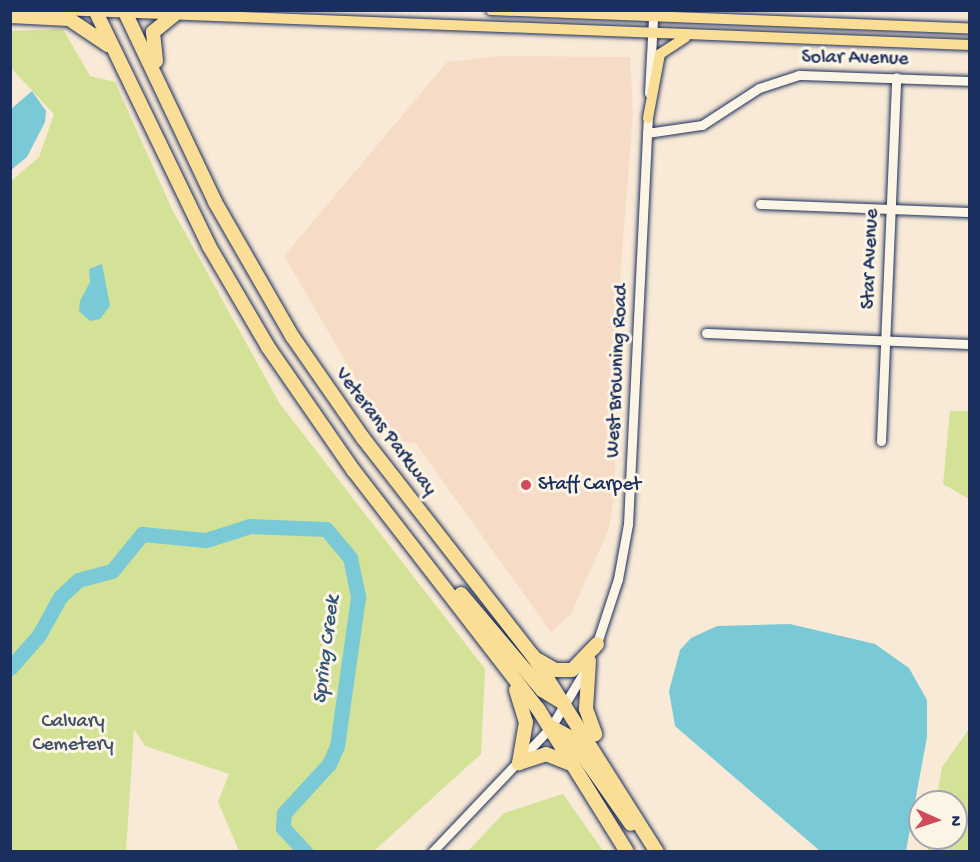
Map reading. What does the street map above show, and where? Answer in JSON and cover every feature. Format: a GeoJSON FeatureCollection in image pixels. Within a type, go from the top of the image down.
{"type":"FeatureCollection","features":[{"type":"Feature","properties":{"kind":"highway"},"geometry":{"type":"LineString","coordinates":[[96,11],[244,309],[301,397],[551,727],[627,852]]}},
{"type":"Feature","properties":{"kind":"highway","name":"Veterans Parkway"},"geometry":{"type":"LineString","coordinates":[[125,12],[197,165],[244,256],[322,383],[532,656],[566,704],[657,852]]}},
{"type":"Feature","properties":{"kind":"highway"},"geometry":{"type":"LineString","coordinates":[[10,15],[80,23],[116,54]]}},
{"type":"Feature","properties":{"kind":"highway"},"geometry":{"type":"LineString","coordinates":[[174,15],[155,28],[150,43],[197,148],[197,165]]}},
{"type":"Feature","properties":{"kind":"highway"},"geometry":{"type":"LineString","coordinates":[[425,561],[463,596],[542,690],[566,704]]}},
{"type":"Feature","properties":{"kind":"highway"},"geometry":{"type":"LineString","coordinates":[[475,626],[479,641],[523,703],[526,730],[519,764],[552,754],[577,768]]}},
{"type":"Feature","properties":{"kind":"highway"},"geometry":{"type":"LineString","coordinates":[[532,656],[566,671],[597,644]]}},
{"type":"Feature","properties":{"kind":"highway"},"geometry":{"type":"LineString","coordinates":[[589,662],[588,721],[632,795],[634,812]]}},
{"type":"Feature","properties":{"kind":"highway"},"geometry":{"type":"LineString","coordinates":[[551,727],[570,737],[648,852]]}},
{"type":"Feature","properties":{"kind":"main road"},"geometry":{"type":"LineString","coordinates":[[60,10],[651,35],[969,45]]}},
{"type":"Feature","properties":{"kind":"main road"},"geometry":{"type":"LineString","coordinates":[[491,10],[652,18],[969,28]]}},
{"type":"Feature","properties":{"kind":"main road"},"geometry":{"type":"LineString","coordinates":[[648,118],[660,54],[677,40],[692,36]]}},
{"type":"Feature","properties":{"kind":"street","name":"West Browning Road"},"geometry":{"type":"LineString","coordinates":[[432,852],[519,764],[551,727],[566,704],[597,644],[628,524],[652,18]]}},
{"type":"Feature","properties":{"kind":"street","name":"Solar Avenue"},"geometry":{"type":"LineString","coordinates":[[647,133],[702,125],[759,88],[788,77],[896,77],[969,81]]}},
{"type":"Feature","properties":{"kind":"street","name":"Star Avenue"},"geometry":{"type":"LineString","coordinates":[[881,441],[896,77]]}},
{"type":"Feature","properties":{"kind":"street"},"geometry":{"type":"LineString","coordinates":[[760,204],[969,212]]}},
{"type":"Feature","properties":{"kind":"street"},"geometry":{"type":"LineString","coordinates":[[706,333],[969,344]]}},
{"type":"Feature","properties":{"kind":"shaded area"},"geometry":{"type":"Polygon","coordinates":[[[498,56],[630,57],[633,115],[621,265],[614,499],[608,531],[571,614],[551,632],[416,444],[391,439],[284,256],[447,62],[498,56]]]}},
{"type":"Feature","properties":{"kind":"green space","name":"Calvary Cemetery"},"geometry":{"type":"Polygon","coordinates":[[[63,29],[90,76],[115,82],[172,209],[280,404],[485,669],[481,754],[374,851],[239,851],[218,802],[229,774],[145,746],[134,729],[126,851],[11,851],[11,181],[39,157],[54,114],[11,68],[10,31],[63,29]]]}},
{"type":"Feature","properties":{"kind":"green space"},"geometry":{"type":"Polygon","coordinates":[[[950,411],[969,411],[969,499],[943,484],[950,411]]]}},
{"type":"Feature","properties":{"kind":"green space"},"geometry":{"type":"Polygon","coordinates":[[[969,729],[969,851],[927,851],[968,850],[968,790],[938,790],[942,767],[969,729]]]}},
{"type":"Feature","properties":{"kind":"green space"},"geometry":{"type":"Polygon","coordinates":[[[563,794],[603,851],[468,851],[504,813],[563,794]]]}},
{"type":"Feature","properties":{"kind":"water"},"geometry":{"type":"Polygon","coordinates":[[[32,91],[46,111],[45,122],[27,157],[11,170],[11,109],[32,91]]]}},
{"type":"Feature","properties":{"kind":"water"},"geometry":{"type":"Polygon","coordinates":[[[102,264],[110,306],[100,319],[90,321],[79,311],[80,301],[90,282],[89,269],[102,264]]]}},
{"type":"Feature","properties":{"kind":"water"},"geometry":{"type":"Polygon","coordinates":[[[790,624],[875,644],[909,668],[927,700],[927,737],[917,790],[908,790],[906,851],[820,851],[675,726],[669,691],[680,650],[691,638],[717,626],[790,624]]]}},
{"type":"Feature","properties":{"kind":"waterway","name":"Spring Creek"},"geometry":{"type":"LineString","coordinates":[[10,668],[39,635],[60,597],[78,580],[112,571],[142,534],[206,540],[250,526],[326,529],[350,558],[358,597],[337,746],[329,764],[284,813],[283,828],[305,852]]}},
{"type":"Feature","properties":{"kind":"place","name":"Staff Carpet"},"geometry":{"type":"Point","coordinates":[526,485]}}]}
